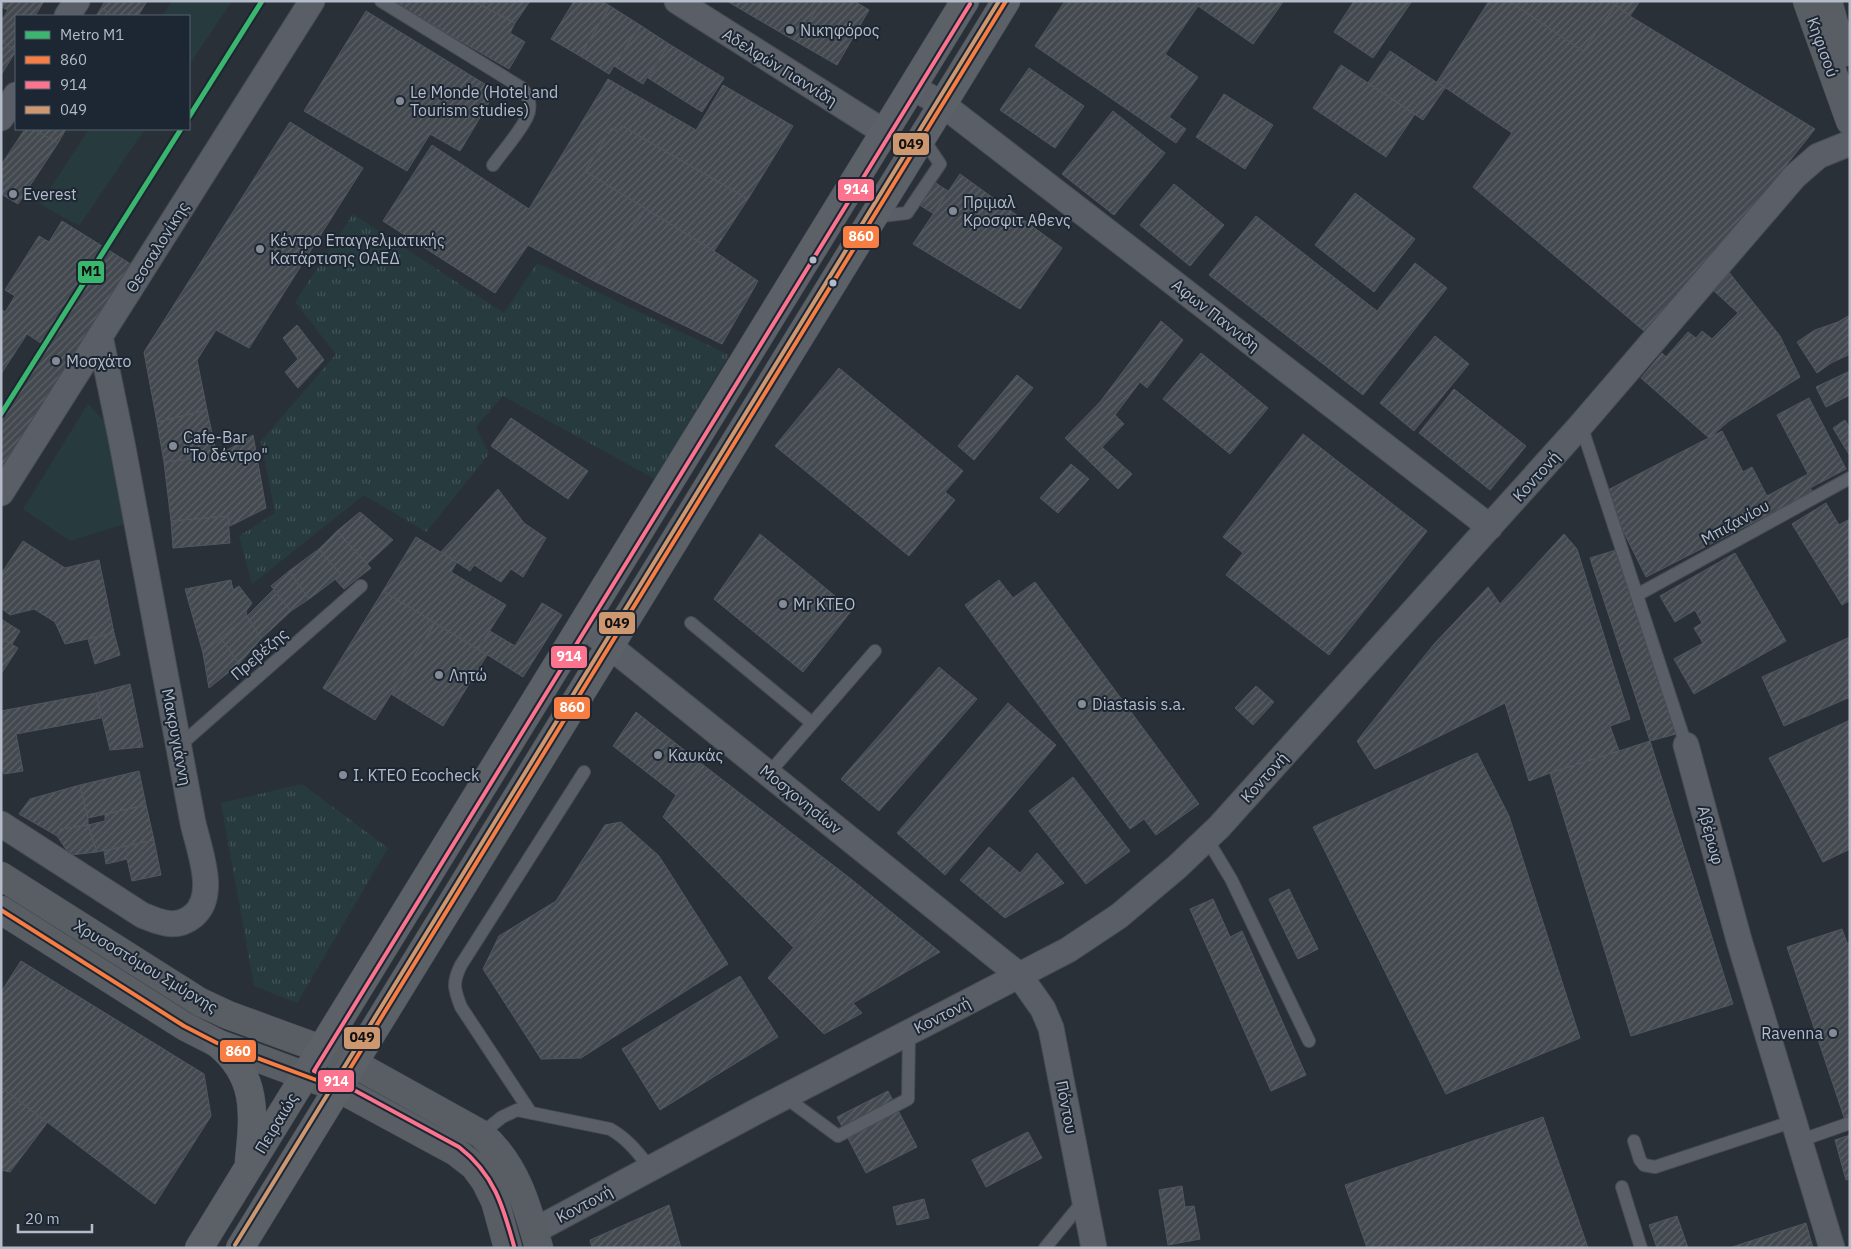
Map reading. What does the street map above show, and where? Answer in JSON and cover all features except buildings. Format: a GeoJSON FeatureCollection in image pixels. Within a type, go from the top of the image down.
{"type":"FeatureCollection","features":[{"type":"Feature","properties":{"kind":"main road","name":"Πειραιώς"},"geometry":{"type":"LineString","coordinates":[[199,1248],[965,1]]}},
{"type":"Feature","properties":{"kind":"main road","name":"Πειραιώς"},"geometry":{"type":"LineString","coordinates":[[240,1248],[1006,1]]}},
{"type":"Feature","properties":{"kind":"main road","name":"Κηφισού"},"geometry":{"type":"LineString","coordinates":[[1807,1],[1850,121]]}},
{"type":"Feature","properties":{"kind":"main road"},"geometry":{"type":"LineString","coordinates":[[1828,1],[1848,75],[1850,91]]}},
{"type":"Feature","properties":{"kind":"main road","name":"Χρυσοστόμου Σμύρνης"},"geometry":{"type":"LineString","coordinates":[[1,876],[200,1002],[228,1016],[321,1049],[353,1063],[481,1134],[498,1150],[510,1166],[522,1192],[536,1239]]}},
{"type":"Feature","properties":{"kind":"main road","name":"Χρυσοστόμου Σμύρνης"},"geometry":{"type":"LineString","coordinates":[[1,910],[184,1026],[217,1043],[305,1074],[338,1088],[456,1152],[474,1166],[485,1181],[495,1201],[508,1248]]}},
{"type":"Feature","properties":{"kind":"main road"},"geometry":{"type":"LineString","coordinates":[[217,1043],[232,1054],[242,1070],[249,1089],[252,1110],[252,1136],[248,1168]]}},
{"type":"Feature","properties":{"kind":"street"},"geometry":{"type":"LineString","coordinates":[[68,15],[76,1]]}},
{"type":"Feature","properties":{"kind":"street","name":"Θεσσαλονίκης"},"geometry":{"type":"LineString","coordinates":[[1,493],[312,1]]}},
{"type":"Feature","properties":{"kind":"street","name":"Αδελφών Γιαννίδη"},"geometry":{"type":"LineString","coordinates":[[676,1],[884,132]]}},
{"type":"Feature","properties":{"kind":"street","name":"Αφων Παννιδη"},"geometry":{"type":"LineString","coordinates":[[912,87],[942,104],[1490,527]]}},
{"type":"Feature","properties":{"kind":"street"},"geometry":{"type":"LineString","coordinates":[[1,118],[15,97]]}},
{"type":"Feature","properties":{"kind":"street","name":"Κοντονή"},"geometry":{"type":"LineString","coordinates":[[536,1239],[651,1168],[1068,950],[1119,916],[1207,839],[1581,426],[1795,176],[1818,156],[1850,143]]}},
{"type":"Feature","properties":{"kind":"street","name":"Μακρυγιάννη"},"geometry":{"type":"LineString","coordinates":[[1,824],[142,915],[165,924],[182,923],[197,913],[206,898],[206,889],[122,443],[100,336]]}},
{"type":"Feature","properties":{"kind":"street","name":"Μοσχονησίων"},"geometry":{"type":"LineString","coordinates":[[582,624],[1019,975]]}},
{"type":"Feature","properties":{"kind":"street","name":"Αβέρωφ"},"geometry":{"type":"LineString","coordinates":[[1686,745],[1739,940],[1832,1248]]}},
{"type":"Feature","properties":{"kind":"street","name":"Πόντου"},"geometry":{"type":"LineString","coordinates":[[1019,975],[1043,1009],[1052,1028],[1094,1248]]}},
{"type":"Feature","properties":{"kind":"lane"},"geometry":{"type":"LineString","coordinates":[[381,1],[522,88],[528,94],[527,116],[493,165]]}},
{"type":"Feature","properties":{"kind":"lane","name":"Αβέρωφ"},"geometry":{"type":"LineString","coordinates":[[1581,426],[1686,745]]}},
{"type":"Feature","properties":{"kind":"lane","name":"Μπιζανίου"},"geometry":{"type":"LineString","coordinates":[[1637,595],[1850,478]]}},
{"type":"Feature","properties":{"kind":"lane","name":"Πρεβέζης"},"geometry":{"type":"LineString","coordinates":[[178,747],[361,586]]}},
{"type":"Feature","properties":{"kind":"lane"},"geometry":{"type":"LineString","coordinates":[[692,622],[812,723]]}},
{"type":"Feature","properties":{"kind":"lane"},"geometry":{"type":"LineString","coordinates":[[769,773],[875,651]]}},
{"type":"Feature","properties":{"kind":"lane"},"geometry":{"type":"LineString","coordinates":[[531,1113],[461,1007],[455,992],[455,978],[461,965],[584,772]]}},
{"type":"Feature","properties":{"kind":"lane"},"geometry":{"type":"LineString","coordinates":[[1207,839],[1231,879],[1309,1041]]}},
{"type":"Feature","properties":{"kind":"lane"},"geometry":{"type":"LineString","coordinates":[[785,1097],[838,1136],[908,1099],[909,1032]]}},
{"type":"Feature","properties":{"kind":"lane"},"geometry":{"type":"LineString","coordinates":[[481,1134],[508,1113],[517,1110],[610,1129],[621,1135],[631,1144],[651,1168]]}},
{"type":"Feature","properties":{"kind":"lane"},"geometry":{"type":"LineString","coordinates":[[1634,1141],[1640,1160],[1644,1165],[1655,1167],[1796,1131],[1850,1124]]}},
{"type":"Feature","properties":{"kind":"lane"},"geometry":{"type":"LineString","coordinates":[[1622,1187],[1641,1248]]}},
{"type":"Feature","properties":{"kind":"lane"},"geometry":{"type":"LineString","coordinates":[[1045,1248],[1085,1199]]}},
{"type":"Feature","properties":{"kind":"green space"},"geometry":{"type":"Polygon","coordinates":[[[172,1],[232,1],[190,64],[190,15],[163,15],[172,1]]]}},
{"type":"Feature","properties":{"kind":"green space"},"geometry":{"type":"Polygon","coordinates":[[[88,130],[144,130],[79,226],[40,204],[88,130]]]}},
{"type":"Feature","properties":{"kind":"green space"},"geometry":{"type":"Polygon","coordinates":[[[353,214],[504,313],[537,263],[729,355],[655,479],[503,396],[476,427],[489,454],[426,532],[364,495],[252,584],[239,536],[275,513],[261,441],[336,354],[295,302],[353,214]]]}},
{"type":"Feature","properties":{"kind":"green space"},"geometry":{"type":"Polygon","coordinates":[[[88,404],[107,424],[128,523],[70,541],[23,509],[88,404]]]}},
{"type":"Feature","properties":{"kind":"green space"},"geometry":{"type":"Polygon","coordinates":[[[302,784],[388,848],[297,1003],[254,986],[221,803],[302,784]]]}},
{"type":"Feature","properties":{"kind":"metro line","name":"Μ1"},"geometry":{"type":"LineString","coordinates":[[190,115],[262,1]]}},
{"type":"Feature","properties":{"kind":"metro line","name":"Μ1"},"geometry":{"type":"LineString","coordinates":[[1,414],[180,130]]}},
{"type":"Feature","properties":{"kind":"transit line","name":"049"},"geometry":{"type":"LineString","coordinates":[[235,1245],[999,1]]}},
{"type":"Feature","properties":{"kind":"transit line","name":"860"},"geometry":{"type":"LineString","coordinates":[[1,910],[184,1026],[217,1043],[338,1088],[1006,1]]}},
{"type":"Feature","properties":{"kind":"transit line","name":"914"},"geometry":{"type":"LineString","coordinates":[[514,1246],[506,1217],[496,1192],[481,1168],[471,1157],[459,1147],[341,1083],[314,1071],[970,4]]}},
{"type":"Feature","properties":{"kind":"place","name":"Νικηφόρος"},"geometry":{"type":"Point","coordinates":[790,30]}},
{"type":"Feature","properties":{"kind":"place","name":"Le Monde (Hotel and Tourism studies)"},"geometry":{"type":"Point","coordinates":[400,101]}},
{"type":"Feature","properties":{"kind":"place","name":"Everest"},"geometry":{"type":"Point","coordinates":[13,194]}},
{"type":"Feature","properties":{"kind":"place","name":"Πριμαλ Κροσφιτ Αθενς"},"geometry":{"type":"Point","coordinates":[953,211]}},
{"type":"Feature","properties":{"kind":"place","name":"Κέντρο Επαγγελματικής Κατάρτισης ΟΑΕΔ"},"geometry":{"type":"Point","coordinates":[260,249]}},
{"type":"Feature","properties":{"kind":"place","name":"Μοσχάτο"},"geometry":{"type":"Point","coordinates":[56,361]}},
{"type":"Feature","properties":{"kind":"place","name":"Cafe-Bar \"Το δέντρο\""},"geometry":{"type":"Point","coordinates":[173,446]}},
{"type":"Feature","properties":{"kind":"place","name":"Mr KTEO"},"geometry":{"type":"Point","coordinates":[783,604]}},
{"type":"Feature","properties":{"kind":"place","name":"Λητώ"},"geometry":{"type":"Point","coordinates":[439,675]}},
{"type":"Feature","properties":{"kind":"place","name":"Diastasis s.a."},"geometry":{"type":"Point","coordinates":[1082,704]}},
{"type":"Feature","properties":{"kind":"place","name":"Καυκάς"},"geometry":{"type":"Point","coordinates":[658,755]}},
{"type":"Feature","properties":{"kind":"place","name":"Ι. ΚΤΕΟ Ecocheck"},"geometry":{"type":"Point","coordinates":[343,775]}},
{"type":"Feature","properties":{"kind":"place","name":"Ravenna"},"geometry":{"type":"Point","coordinates":[1833,1033]}}]}
